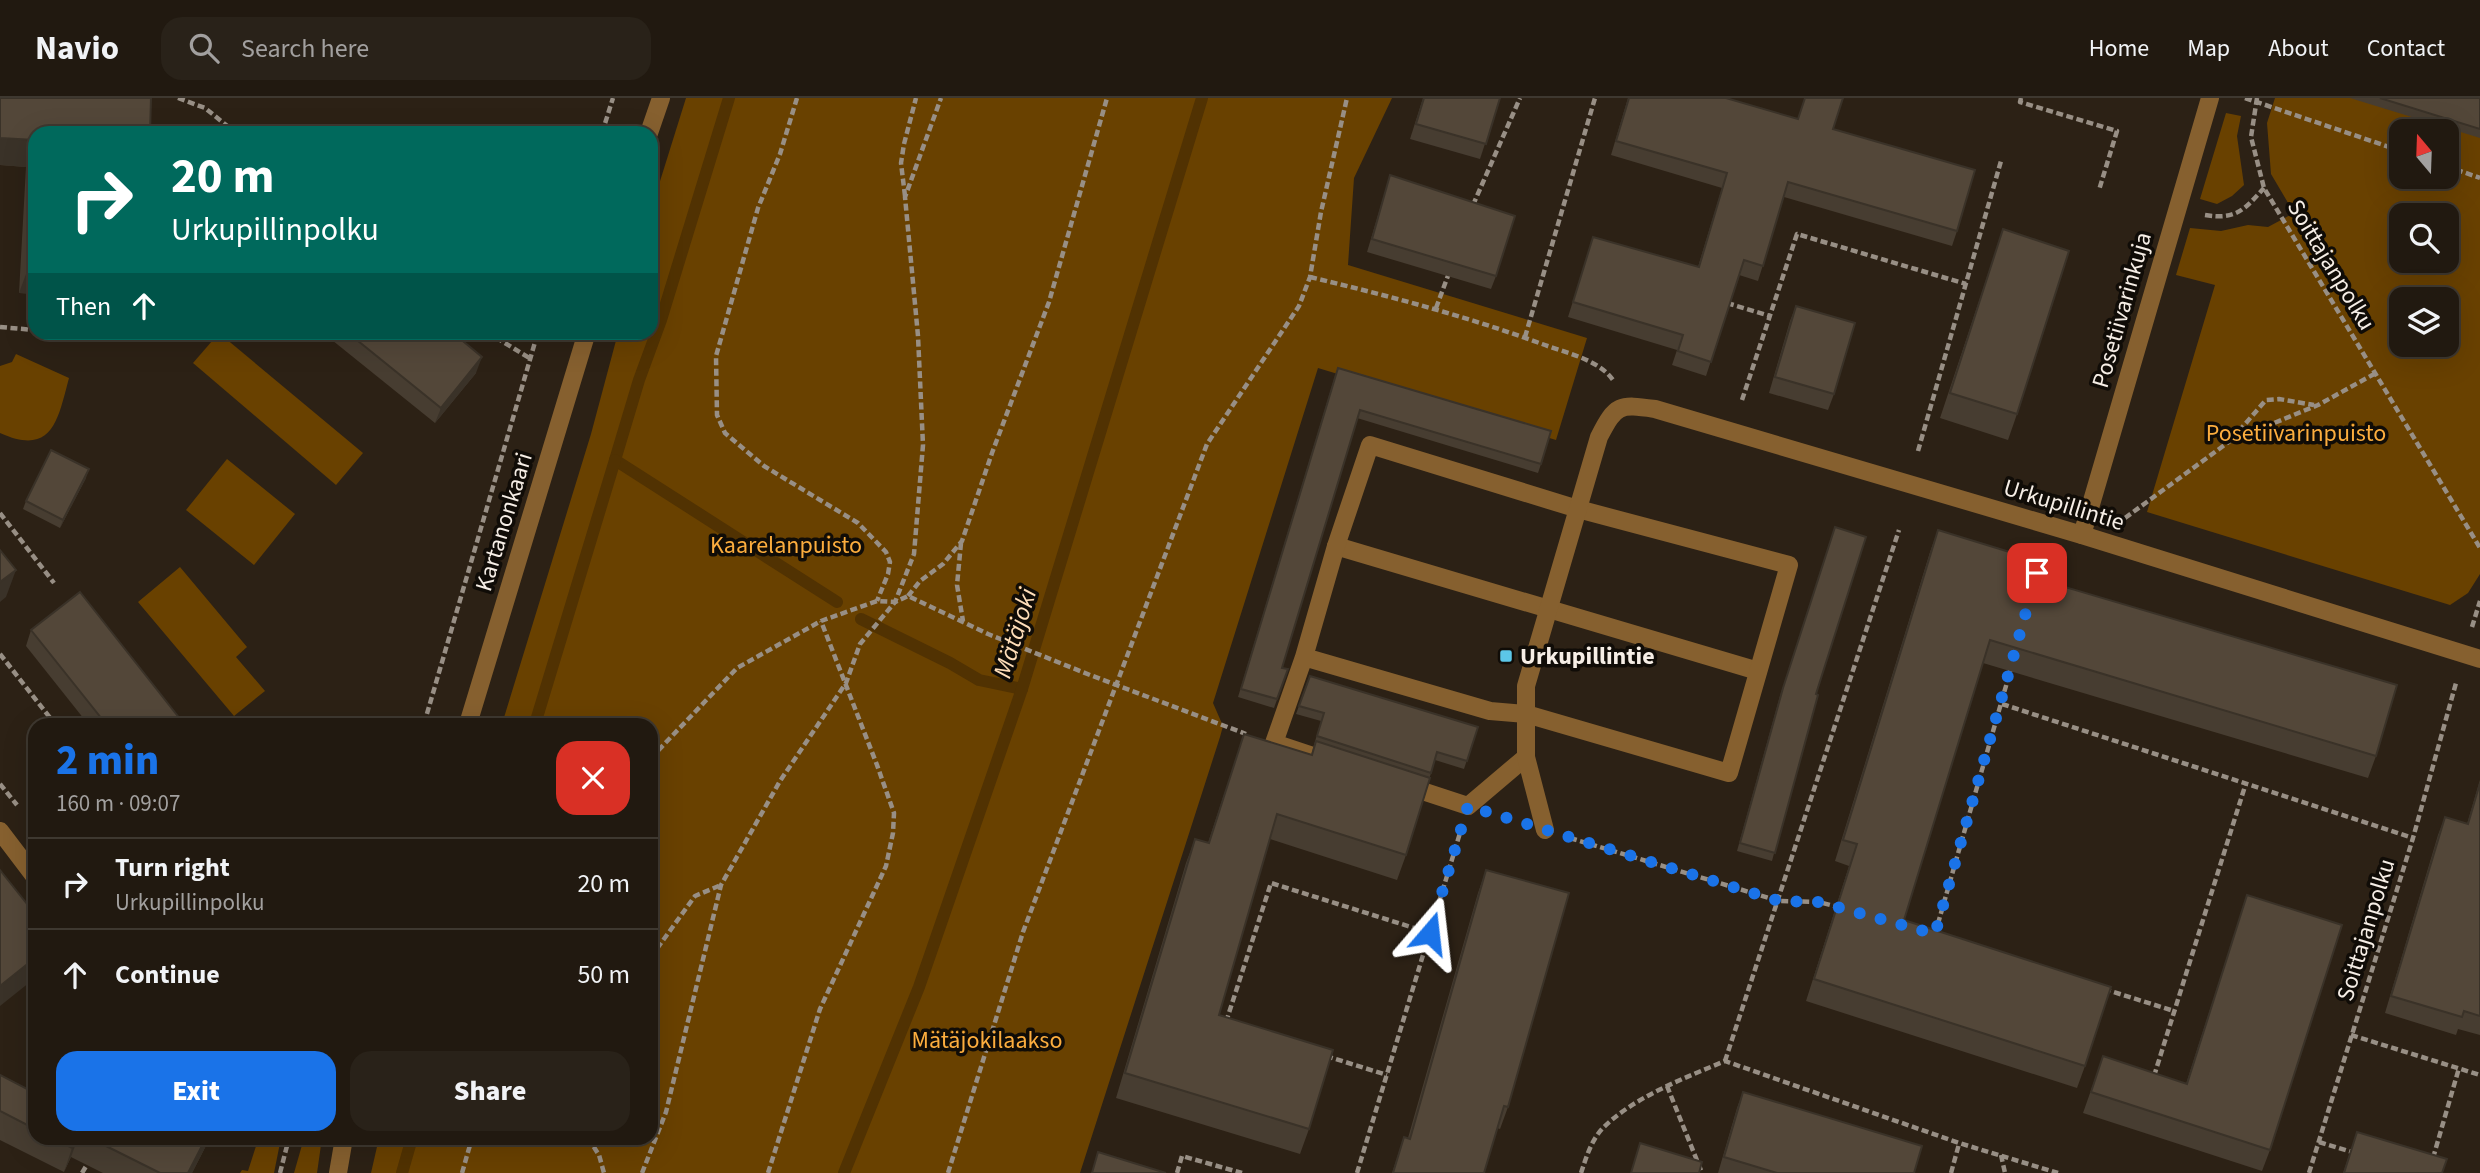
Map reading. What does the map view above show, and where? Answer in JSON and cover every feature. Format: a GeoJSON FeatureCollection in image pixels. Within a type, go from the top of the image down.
{"type":"FeatureCollection","features":[{"type":"Feature","properties":{"kind":"street"},"geometry":{"type":"LineString","coordinates":[[651,126],[661,98]]}},
{"type":"Feature","properties":{"kind":"street","name":"Posetiivarinkuja"},"geometry":{"type":"LineString","coordinates":[[2082,536],[2210,98]]}},
{"type":"Feature","properties":{"kind":"street","name":"Kartanonkaari"},"geometry":{"type":"LineString","coordinates":[[470,718],[585,340]]}},
{"type":"Feature","properties":{"kind":"street"},"geometry":{"type":"LineString","coordinates":[[1545,830],[1525,757],[1526,686],[1599,437],[1611,414],[1623,406],[1632,406]]}},
{"type":"Feature","properties":{"kind":"street","name":"Urkupillintie"},"geometry":{"type":"LineString","coordinates":[[1632,406],[1655,409],[2082,536],[2480,659]]}},
{"type":"Feature","properties":{"kind":"street"},"geometry":{"type":"LineString","coordinates":[[1304,657],[1490,711],[1526,714],[1729,773],[1789,565],[1578,509],[1370,445],[1336,546],[1304,657],[1274,743],[1352,768]]}},
{"type":"Feature","properties":{"kind":"street"},"geometry":{"type":"LineString","coordinates":[[1336,546],[1758,671]]}},
{"type":"Feature","properties":{"kind":"street"},"geometry":{"type":"LineString","coordinates":[[1391,781],[1468,806],[1525,757]]}},
{"type":"Feature","properties":{"kind":"street"},"geometry":{"type":"LineString","coordinates":[[0,831],[28,868]]}},
{"type":"Feature","properties":{"kind":"street"},"geometry":{"type":"LineString","coordinates":[[338,1173],[343,1145]]}},
{"type":"Feature","properties":{"kind":"path"},"geometry":{"type":"LineString","coordinates":[[178,98],[205,108],[227,126]]}},
{"type":"Feature","properties":{"kind":"path"},"geometry":{"type":"LineString","coordinates":[[604,126],[613,98]]}},
{"type":"Feature","properties":{"kind":"path"},"geometry":{"type":"LineString","coordinates":[[797,98],[780,154],[758,208],[716,356],[717,415],[725,433],[764,466],[858,523],[886,552],[890,562],[888,574],[877,601]]}},
{"type":"Feature","properties":{"kind":"path"},"geometry":{"type":"LineString","coordinates":[[658,1132],[666,1112],[721,885],[780,781],[846,683],[860,644],[895,602],[914,554],[923,445],[918,336],[901,163],[916,98]]}},
{"type":"Feature","properties":{"kind":"path"},"geometry":{"type":"LineString","coordinates":[[905,197],[941,98]]}},
{"type":"Feature","properties":{"kind":"path"},"geometry":{"type":"LineString","coordinates":[[963,622],[957,585],[962,541],[1049,302],[1107,98]]}},
{"type":"Feature","properties":{"kind":"path"},"geometry":{"type":"LineString","coordinates":[[948,1173],[1023,932],[1206,443],[1299,306],[1310,277],[1321,212],[1347,98]]}},
{"type":"Feature","properties":{"kind":"path"},"geometry":{"type":"LineString","coordinates":[[1472,208],[1520,98]]}},
{"type":"Feature","properties":{"kind":"path"},"geometry":{"type":"LineString","coordinates":[[1525,337],[1595,98]]}},
{"type":"Feature","properties":{"kind":"path"},"geometry":{"type":"LineString","coordinates":[[2021,98],[2020,102],[2117,131],[2099,190]]}},
{"type":"Feature","properties":{"kind":"path"},"geometry":{"type":"LineString","coordinates":[[2245,98],[2389,147]]}},
{"type":"Feature","properties":{"kind":"path","name":"Soittajanpolku"},"geometry":{"type":"LineString","coordinates":[[2256,100],[2251,137],[2264,188],[2480,548]]}},
{"type":"Feature","properties":{"kind":"path"},"geometry":{"type":"LineString","coordinates":[[1917,451],[2001,161]]}},
{"type":"Feature","properties":{"kind":"path"},"geometry":{"type":"LineString","coordinates":[[2459,171],[2480,178]]}},
{"type":"Feature","properties":{"kind":"path"},"geometry":{"type":"LineString","coordinates":[[2177,211],[2222,218],[2243,211],[2264,188]]}},
{"type":"Feature","properties":{"kind":"path"},"geometry":{"type":"LineString","coordinates":[[1742,400],[1797,234],[1966,284]]}},
{"type":"Feature","properties":{"kind":"path"},"geometry":{"type":"LineString","coordinates":[[1436,308],[1450,271]]}},
{"type":"Feature","properties":{"kind":"path"},"geometry":{"type":"LineString","coordinates":[[1310,277],[1436,308],[1525,337],[1605,369],[1632,406]]}},
{"type":"Feature","properties":{"kind":"path"},"geometry":{"type":"LineString","coordinates":[[1718,301],[1770,316]]}},
{"type":"Feature","properties":{"kind":"path"},"geometry":{"type":"LineString","coordinates":[[0,327],[28,329]]}},
{"type":"Feature","properties":{"kind":"path"},"geometry":{"type":"LineString","coordinates":[[500,340],[531,359]]}},
{"type":"Feature","properties":{"kind":"path","name":"Kartanonkaari"},"geometry":{"type":"LineString","coordinates":[[427,718],[536,340]]}},
{"type":"Feature","properties":{"kind":"path"},"geometry":{"type":"LineString","coordinates":[[2230,441],[2318,405],[2376,373]]}},
{"type":"Feature","properties":{"kind":"path"},"geometry":{"type":"LineString","coordinates":[[2082,536],[2130,515],[2230,441],[2266,401],[2318,405]]}},
{"type":"Feature","properties":{"kind":"path"},"geometry":{"type":"LineString","coordinates":[[0,513],[54,583]]}},
{"type":"Feature","properties":{"kind":"path"},"geometry":{"type":"LineString","coordinates":[[1725,1061],[1899,530]]}},
{"type":"Feature","properties":{"kind":"path"},"geometry":{"type":"LineString","coordinates":[[658,751],[737,668],[821,621],[877,601],[895,602],[908,596],[920,581],[943,565],[962,541]]}},
{"type":"Feature","properties":{"kind":"path"},"geometry":{"type":"LineString","coordinates":[[908,596],[995,637],[1223,726]]}},
{"type":"Feature","properties":{"kind":"path"},"geometry":{"type":"LineString","coordinates":[[2474,622],[2480,601]]}},
{"type":"Feature","properties":{"kind":"path"},"geometry":{"type":"LineString","coordinates":[[768,1173],[820,1009],[886,866],[893,833],[894,813],[821,621]]}},
{"type":"Feature","properties":{"kind":"path"},"geometry":{"type":"LineString","coordinates":[[0,654],[50,718]]}},
{"type":"Feature","properties":{"kind":"path"},"geometry":{"type":"LineString","coordinates":[[1922,931],[1935,934],[2012,664]]}},
{"type":"Feature","properties":{"kind":"path","name":"Soittajanpolku"},"geometry":{"type":"LineString","coordinates":[[2309,1173],[2413,838],[2452,697]]}},
{"type":"Feature","properties":{"kind":"path"},"geometry":{"type":"LineString","coordinates":[[2002,704],[2413,838]]}},
{"type":"Feature","properties":{"kind":"path"},"geometry":{"type":"LineString","coordinates":[[2152,1084],[2246,783]]}},
{"type":"Feature","properties":{"kind":"path"},"geometry":{"type":"LineString","coordinates":[[1357,1173],[1468,806]]}},
{"type":"Feature","properties":{"kind":"path"},"geometry":{"type":"LineString","coordinates":[[1545,830],[1779,901],[1819,902],[1845,909]]}},
{"type":"Feature","properties":{"kind":"path"},"geometry":{"type":"LineString","coordinates":[[1224,1026],[1271,883],[1430,933]]}},
{"type":"Feature","properties":{"kind":"path"},"geometry":{"type":"LineString","coordinates":[[658,947],[695,896],[721,885]]}},
{"type":"Feature","properties":{"kind":"path"},"geometry":{"type":"LineString","coordinates":[[2094,985],[2174,1011]]}},
{"type":"Feature","properties":{"kind":"path"},"geometry":{"type":"LineString","coordinates":[[2351,1035],[2480,1075]]}},
{"type":"Feature","properties":{"kind":"path"},"geometry":{"type":"LineString","coordinates":[[1324,1056],[1387,1074]]}},
{"type":"Feature","properties":{"kind":"path"},"geometry":{"type":"LineString","coordinates":[[1581,1173],[1601,1130],[1622,1113],[1667,1086],[1725,1061],[1959,1143],[2058,1173]]}},
{"type":"Feature","properties":{"kind":"path"},"geometry":{"type":"LineString","coordinates":[[2432,1160],[2459,1068]]}},
{"type":"Feature","properties":{"kind":"path"},"geometry":{"type":"LineString","coordinates":[[1667,1086],[1702,1173]]}},
{"type":"Feature","properties":{"kind":"path"},"geometry":{"type":"LineString","coordinates":[[2319,1142],[2357,1153]]}},
{"type":"Feature","properties":{"kind":"path"},"geometry":{"type":"LineString","coordinates":[[1951,1173],[1959,1143]]}},
{"type":"Feature","properties":{"kind":"path"},"geometry":{"type":"LineString","coordinates":[[280,1173],[287,1145]]}},
{"type":"Feature","properties":{"kind":"path"},"geometry":{"type":"LineString","coordinates":[[462,1173],[470,1145]]}},
{"type":"Feature","properties":{"kind":"path"},"geometry":{"type":"LineString","coordinates":[[593,1145],[599,1155],[604,1173]]}},
{"type":"Feature","properties":{"kind":"path"},"geometry":{"type":"LineString","coordinates":[[642,1173],[653,1145]]}},
{"type":"Feature","properties":{"kind":"path"},"geometry":{"type":"LineString","coordinates":[[2001,1155],[2005,1173]]}},
{"type":"Feature","properties":{"kind":"path"},"geometry":{"type":"LineString","coordinates":[[1177,1173],[1182,1156],[1242,1173]]}},
{"type":"Feature","properties":{"kind":"path"},"geometry":{"type":"LineString","coordinates":[[82,1173],[89,1161]]}},
{"type":"Feature","properties":{"kind":"green space"},"geometry":{"type":"Polygon","coordinates":[[[686,98],[1392,98],[1354,178],[1348,265],[1587,338],[1556,440],[1318,368],[1213,703],[1223,726],[1220,737],[1080,1173],[371,1173],[377,1145],[658,1145],[658,718],[504,718],[591,434],[616,340],[658,340],[658,188],[686,98]]]}},
{"type":"Feature","properties":{"kind":"green space","name":"Posetiivarinpuisto"},"geometry":{"type":"Polygon","coordinates":[[[2275,98],[2480,98],[2480,574],[2468,593],[2450,605],[2147,512],[2215,285],[2176,275],[2190,228],[2221,231],[2248,225],[2268,227],[2294,213],[2271,174],[2267,123],[2275,98]]]}},
{"type":"Feature","properties":{"kind":"green space"},"geometry":{"type":"Polygon","coordinates":[[[2226,113],[2241,116],[2237,136],[2244,185],[2217,204],[2200,199],[2226,113]]]}},
{"type":"Feature","properties":{"kind":"green space"},"geometry":{"type":"Polygon","coordinates":[[[213,340],[227,340],[363,453],[336,485],[193,363],[213,340]]]}},
{"type":"Feature","properties":{"kind":"green space"},"geometry":{"type":"Polygon","coordinates":[[[16,354],[69,378],[56,420],[42,437],[32,440],[0,433],[0,366],[12,362],[16,354]]]}},
{"type":"Feature","properties":{"kind":"green space"},"geometry":{"type":"Polygon","coordinates":[[[227,459],[295,514],[254,565],[186,510],[227,459]]]}},
{"type":"Feature","properties":{"kind":"green space"},"geometry":{"type":"Polygon","coordinates":[[[180,567],[247,647],[236,657],[265,691],[234,716],[138,602],[180,567]]]}},
{"type":"Feature","properties":{"kind":"green space"},"geometry":{"type":"Polygon","coordinates":[[[256,1145],[280,1145],[274,1173],[240,1173],[242,1170],[248,1171],[256,1145]]]}},
{"type":"Feature","properties":{"kind":"green space"},"geometry":{"type":"Polygon","coordinates":[[[302,1145],[321,1145],[317,1173],[294,1173],[302,1145]]]}},
{"type":"Feature","properties":{"kind":"building"},"geometry":{"type":"Polygon","coordinates":[[[0,98],[151,98],[150,126],[28,126],[28,140],[0,138],[0,98]]]}},
{"type":"Feature","properties":{"kind":"building"},"geometry":{"type":"Polygon","coordinates":[[[1424,98],[1500,98],[1486,144],[1416,124],[1424,98]]]}},
{"type":"Feature","properties":{"kind":"building"},"geometry":{"type":"Polygon","coordinates":[[[1629,98],[1726,98],[1798,119],[1805,98],[1843,98],[1833,129],[1975,170],[1957,231],[1788,182],[1763,266],[1744,260],[1711,362],[1678,351],[1683,335],[1573,302],[1593,237],[1699,267],[1727,173],[1616,141],[1629,98]]]}},
{"type":"Feature","properties":{"kind":"building"},"geometry":{"type":"Polygon","coordinates":[[[2380,98],[2480,98],[2480,129],[2459,122],[2459,119],[2448,119],[2380,98]]]}},
{"type":"Feature","properties":{"kind":"building"},"geometry":{"type":"Polygon","coordinates":[[[1390,175],[1515,216],[1496,276],[1372,239],[1390,175]]]}},
{"type":"Feature","properties":{"kind":"building"},"geometry":{"type":"Polygon","coordinates":[[[2003,229],[2069,251],[2017,414],[1950,393],[2003,229]]]}},
{"type":"Feature","properties":{"kind":"building"},"geometry":{"type":"Polygon","coordinates":[[[1796,306],[1855,323],[1834,394],[1775,377],[1796,306]]]}},
{"type":"Feature","properties":{"kind":"building"},"geometry":{"type":"Polygon","coordinates":[[[357,340],[462,340],[482,357],[441,408],[357,340]]]}},
{"type":"Feature","properties":{"kind":"building"},"geometry":{"type":"Polygon","coordinates":[[[1338,368],[1551,431],[1541,464],[1360,410],[1282,668],[1288,669],[1277,699],[1241,689],[1338,368]]]}},
{"type":"Feature","properties":{"kind":"building"},"geometry":{"type":"Polygon","coordinates":[[[51,450],[89,469],[63,520],[26,501],[51,450]]]}},
{"type":"Feature","properties":{"kind":"building"},"geometry":{"type":"Polygon","coordinates":[[[1835,527],[1866,537],[1816,694],[1818,695],[1775,853],[1740,843],[1783,688],[1835,527]]]}},
{"type":"Feature","properties":{"kind":"building"},"geometry":{"type":"Polygon","coordinates":[[[1938,530],[2016,554],[2011,571],[2397,685],[2376,756],[1990,640],[1904,920],[2111,987],[2085,1066],[1814,979],[1857,844],[1843,840],[1938,530]]]}},
{"type":"Feature","properties":{"kind":"building"},"geometry":{"type":"Polygon","coordinates":[[[0,550],[16,570],[0,582],[0,550]]]}},
{"type":"Feature","properties":{"kind":"building"},"geometry":{"type":"Polygon","coordinates":[[[80,592],[179,718],[101,718],[31,630],[80,592]]]}},
{"type":"Feature","properties":{"kind":"building"},"geometry":{"type":"Polygon","coordinates":[[[1310,676],[1478,727],[1467,761],[1437,752],[1431,773],[1317,736],[1324,713],[1299,706],[1310,676]]]}},
{"type":"Feature","properties":{"kind":"building"},"geometry":{"type":"Polygon","coordinates":[[[1244,734],[1312,755],[1316,741],[1430,778],[1406,855],[1277,814],[1219,1015],[1333,1050],[1309,1129],[1125,1073],[1195,839],[1209,843],[1244,734]]]}},
{"type":"Feature","properties":{"kind":"building"},"geometry":{"type":"Polygon","coordinates":[[[2480,783],[2480,1016],[2464,1011],[2462,1017],[2391,996],[2445,817],[2468,824],[2480,783]]]}},
{"type":"Feature","properties":{"kind":"building"},"geometry":{"type":"Polygon","coordinates":[[[0,870],[28,905],[28,964],[0,986],[0,870]]]}},
{"type":"Feature","properties":{"kind":"building"},"geometry":{"type":"Polygon","coordinates":[[[1486,870],[1569,893],[1508,1107],[1504,1106],[1484,1173],[1393,1173],[1404,1137],[1410,1139],[1486,870]]]}},
{"type":"Feature","properties":{"kind":"building"},"geometry":{"type":"Polygon","coordinates":[[[2247,895],[2342,925],[2270,1150],[2091,1092],[2103,1056],[2187,1084],[2247,895]]]}},
{"type":"Feature","properties":{"kind":"building"},"geometry":{"type":"Polygon","coordinates":[[[0,1075],[28,1089],[28,1125],[0,1111],[0,1075]]]}},
{"type":"Feature","properties":{"kind":"building"},"geometry":{"type":"Polygon","coordinates":[[[1743,1092],[1922,1146],[1914,1173],[1777,1173],[1724,1157],[1743,1092]]]}},
{"type":"Feature","properties":{"kind":"building"},"geometry":{"type":"Polygon","coordinates":[[[2357,1132],[2447,1159],[2442,1173],[2344,1173],[2357,1132]]]}},
{"type":"Feature","properties":{"kind":"building"},"geometry":{"type":"Polygon","coordinates":[[[1640,1143],[1702,1162],[1699,1173],[1631,1173],[1640,1143]]]}},
{"type":"Feature","properties":{"kind":"building"},"geometry":{"type":"Polygon","coordinates":[[[104,1145],[202,1145],[188,1173],[160,1173],[104,1145]]]}},
{"type":"Feature","properties":{"kind":"building"},"geometry":{"type":"Polygon","coordinates":[[[1098,1152],[1166,1173],[1092,1173],[1098,1152]]]}},
{"type":"Feature","properties":{"kind":"waterway"},"geometry":{"type":"LineString","coordinates":[[658,328],[729,98]]}},
{"type":"Feature","properties":{"kind":"waterway","name":"Mätäjoki"},"geometry":{"type":"LineString","coordinates":[[844,1173],[919,987],[1022,689],[1202,98]]}},
{"type":"Feature","properties":{"kind":"waterway"},"geometry":{"type":"LineString","coordinates":[[654,340],[615,460],[837,602]]}},
{"type":"Feature","properties":{"kind":"waterway"},"geometry":{"type":"LineString","coordinates":[[537,718],[615,460]]}},
{"type":"Feature","properties":{"kind":"waterway"},"geometry":{"type":"LineString","coordinates":[[861,619],[979,680],[1022,689]]}},
{"type":"Feature","properties":{"kind":"waterway"},"geometry":{"type":"LineString","coordinates":[[402,1173],[410,1145]]}},
{"type":"Feature","properties":{"kind":"place","name":"Urkupillintie"},"geometry":{"type":"Point","coordinates":[1506,656]}},
{"type":"Feature","properties":{"kind":"route"},"geometry":{"type":"LineString","coordinates":[[1430,933],[1468,806],[1779,901],[1819,902],[1935,934],[2037,573]]}},
{"type":"Feature","properties":{"kind":"park label","name":"Kaarelanpuisto"},"geometry":{"type":"Point","coordinates":[786,545]}},
{"type":"Feature","properties":{"kind":"park label","name":"Mätäjokilaakso"},"geometry":{"type":"Point","coordinates":[987,1040]}}]}
